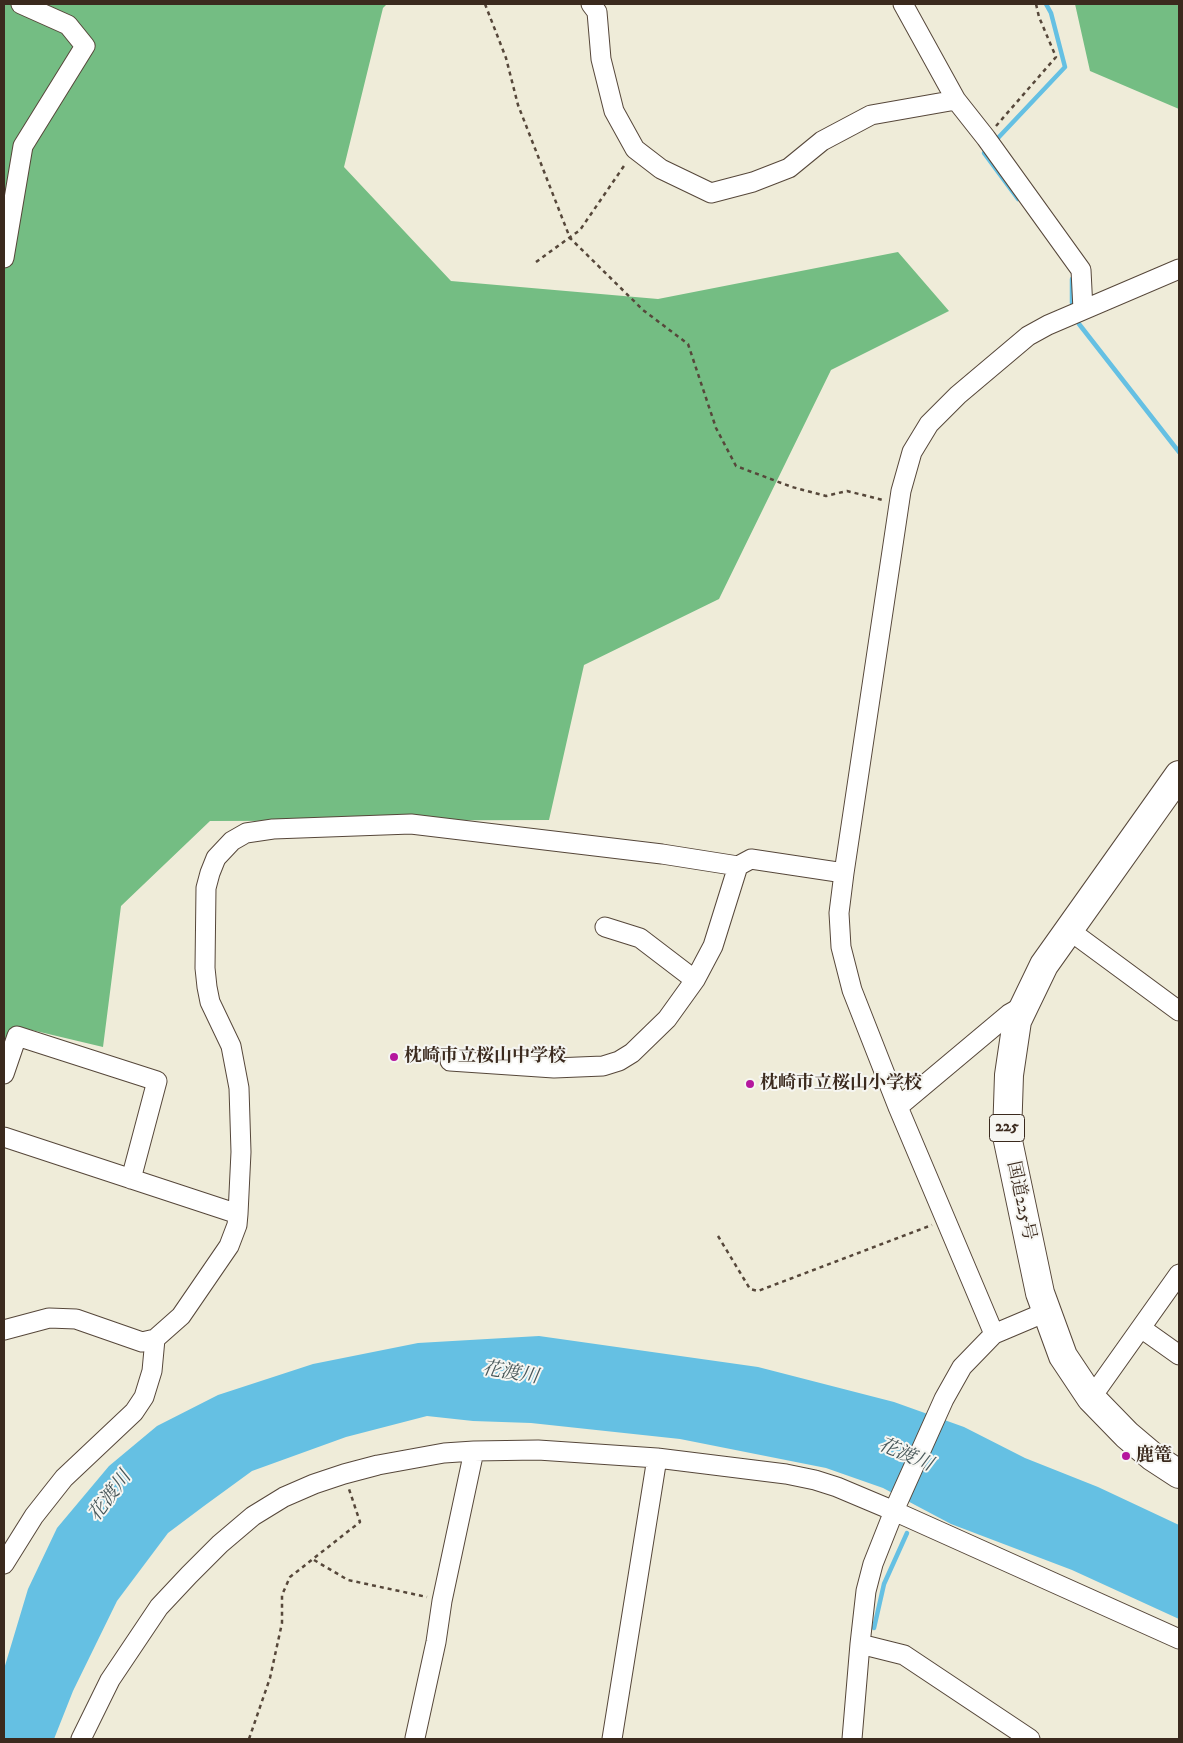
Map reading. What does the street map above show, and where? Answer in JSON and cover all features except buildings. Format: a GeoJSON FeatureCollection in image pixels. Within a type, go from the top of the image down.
{"type":"FeatureCollection","features":[{"type":"Feature","properties":{"kind":"highway","name":"国道225号"},"geometry":{"type":"LineString","coordinates":[[1179,775],[1044,965],[1017,1021],[1009,1075],[1007,1136],[1028,1239],[1046,1312],[1063,1356],[1091,1398],[1127,1435],[1153,1457],[1179,1474]]}},
{"type":"Feature","properties":{"kind":"street"},"geometry":{"type":"LineString","coordinates":[[4,258],[23,146],[85,46],[68,25],[21,4]]}},
{"type":"Feature","properties":{"kind":"street"},"geometry":{"type":"LineString","coordinates":[[591,4],[597,12],[601,59],[614,111],[635,149],[661,169],[711,193],[753,182],[789,168],[822,141],[872,115],[956,100]]}},
{"type":"Feature","properties":{"kind":"street"},"geometry":{"type":"LineString","coordinates":[[903,4],[956,100],[986,138],[1081,270],[1083,310]]}},
{"type":"Feature","properties":{"kind":"street"},"geometry":{"type":"LineString","coordinates":[[994,1334],[898,1107],[852,990],[841,947],[839,913],[844,873],[900,504],[912,452],[929,424],[958,395],[1028,336],[1048,325],[1179,269]]}},
{"type":"Feature","properties":{"kind":"street"},"geometry":{"type":"LineString","coordinates":[[4,1330],[49,1318],[76,1319],[142,1342],[155,1339],[181,1316],[229,1246],[237,1225],[238,1214],[241,1152],[239,1088],[231,1046],[210,1002],[205,968],[206,888],[216,858],[232,842],[246,833],[274,829],[411,824],[662,854],[738,866],[751,859],[844,873]]}},
{"type":"Feature","properties":{"kind":"street"},"geometry":{"type":"LineString","coordinates":[[450,1061],[554,1068],[602,1066],[619,1061],[632,1054],[667,1019],[695,980],[713,946],[738,866]]}},
{"type":"Feature","properties":{"kind":"street"},"geometry":{"type":"LineString","coordinates":[[605,927],[640,938],[695,980]]}},
{"type":"Feature","properties":{"kind":"street"},"geometry":{"type":"LineString","coordinates":[[1069,930],[1179,1011]]}},
{"type":"Feature","properties":{"kind":"street"},"geometry":{"type":"LineString","coordinates":[[898,1107],[1009,1014],[1026,1004]]}},
{"type":"Feature","properties":{"kind":"street"},"geometry":{"type":"LineString","coordinates":[[4,1074],[16,1036],[157,1081],[131,1179]]}},
{"type":"Feature","properties":{"kind":"street"},"geometry":{"type":"LineString","coordinates":[[4,1137],[238,1214]]}},
{"type":"Feature","properties":{"kind":"street"},"geometry":{"type":"LineString","coordinates":[[1091,1398],[1179,1274]]}},
{"type":"Feature","properties":{"kind":"street"},"geometry":{"type":"LineString","coordinates":[[852,1739],[866,1591],[873,1564],[895,1508],[944,1398],[962,1367],[994,1334],[1046,1312]]}},
{"type":"Feature","properties":{"kind":"street"},"geometry":{"type":"LineString","coordinates":[[1141,1328],[1179,1355]]}},
{"type":"Feature","properties":{"kind":"street"},"geometry":{"type":"LineString","coordinates":[[4,1564],[34,1516],[64,1478],[134,1412],[144,1397],[152,1371],[155,1339]]}},
{"type":"Feature","properties":{"kind":"street"},"geometry":{"type":"LineString","coordinates":[[81,1739],[110,1680],[159,1607],[220,1544],[253,1516],[284,1497],[344,1474],[410,1458],[474,1451],[538,1450],[657,1458],[786,1474],[837,1487],[895,1508],[1179,1639]]}},
{"type":"Feature","properties":{"kind":"street"},"geometry":{"type":"LineString","coordinates":[[416,1739],[436,1642],[442,1600],[474,1451]]}},
{"type":"Feature","properties":{"kind":"street"},"geometry":{"type":"LineString","coordinates":[[612,1739],[657,1458]]}},
{"type":"Feature","properties":{"kind":"street"},"geometry":{"type":"LineString","coordinates":[[860,1644],[904,1655],[1030,1739]]}},
{"type":"Feature","properties":{"kind":"path"},"geometry":{"type":"LineString","coordinates":[[485,4],[506,58],[518,105],[570,238],[643,310],[688,344],[716,428],[736,466],[792,487],[826,496],[847,491],[900,504]]}},
{"type":"Feature","properties":{"kind":"path"},"geometry":{"type":"LineString","coordinates":[[986,138],[1056,57],[1039,17],[1036,4]]}},
{"type":"Feature","properties":{"kind":"path"},"geometry":{"type":"LineString","coordinates":[[536,262],[580,230],[635,149]]}},
{"type":"Feature","properties":{"kind":"path"},"geometry":{"type":"LineString","coordinates":[[718,1236],[750,1289],[758,1291],[945,1220]]}},
{"type":"Feature","properties":{"kind":"path"},"geometry":{"type":"LineString","coordinates":[[250,1739],[270,1678],[282,1623],[282,1595],[290,1577],[360,1522],[344,1474]]}},
{"type":"Feature","properties":{"kind":"path"},"geometry":{"type":"LineString","coordinates":[[314,1560],[348,1580],[442,1600]]}},
{"type":"Feature","properties":{"kind":"green space"},"geometry":{"type":"Polygon","coordinates":[[[4,4],[387,4],[383,8],[344,167],[451,281],[658,299],[898,252],[949,311],[831,370],[719,599],[584,665],[549,820],[210,821],[121,906],[103,1047],[19,1027],[9,1032],[4,1041],[4,4]]]}},
{"type":"Feature","properties":{"kind":"green space"},"geometry":{"type":"Polygon","coordinates":[[[1075,4],[1179,4],[1179,109],[1090,71],[1075,4]]]}},
{"type":"Feature","properties":{"kind":"water","name":"花渡川"},"geometry":{"type":"Polygon","coordinates":[[[539,1336],[758,1367],[894,1402],[964,1427],[1025,1458],[1098,1487],[1179,1525],[1179,1619],[1072,1570],[951,1524],[883,1488],[826,1468],[680,1439],[531,1423],[473,1421],[427,1416],[346,1437],[252,1471],[168,1533],[117,1601],[73,1691],[54,1739],[4,1739],[4,1669],[28,1589],[57,1528],[109,1466],[157,1426],[218,1395],[313,1364],[418,1343],[539,1336]]]}},
{"type":"Feature","properties":{"kind":"waterway"},"geometry":{"type":"LineString","coordinates":[[998,138],[1065,67],[1051,13],[1046,4]]}},
{"type":"Feature","properties":{"kind":"waterway"},"geometry":{"type":"LineString","coordinates":[[986,150],[984,153],[1018,199]]}},
{"type":"Feature","properties":{"kind":"waterway"},"geometry":{"type":"LineString","coordinates":[[1072,279],[1072,303]]}},
{"type":"Feature","properties":{"kind":"waterway"},"geometry":{"type":"LineString","coordinates":[[1079,324],[1179,452]]}},
{"type":"Feature","properties":{"kind":"waterway"},"geometry":{"type":"LineString","coordinates":[[874,1628],[884,1584],[907,1533]]}},
{"type":"Feature","properties":{"kind":"place","name":"枕崎市立桜山中学校"},"geometry":{"type":"Point","coordinates":[394,1057]}},
{"type":"Feature","properties":{"kind":"place","name":"枕崎市立桜山小学校"},"geometry":{"type":"Point","coordinates":[750,1084]}},
{"type":"Feature","properties":{"kind":"place","name":"鹿篭"},"geometry":{"type":"Point","coordinates":[1126,1456]}}]}
